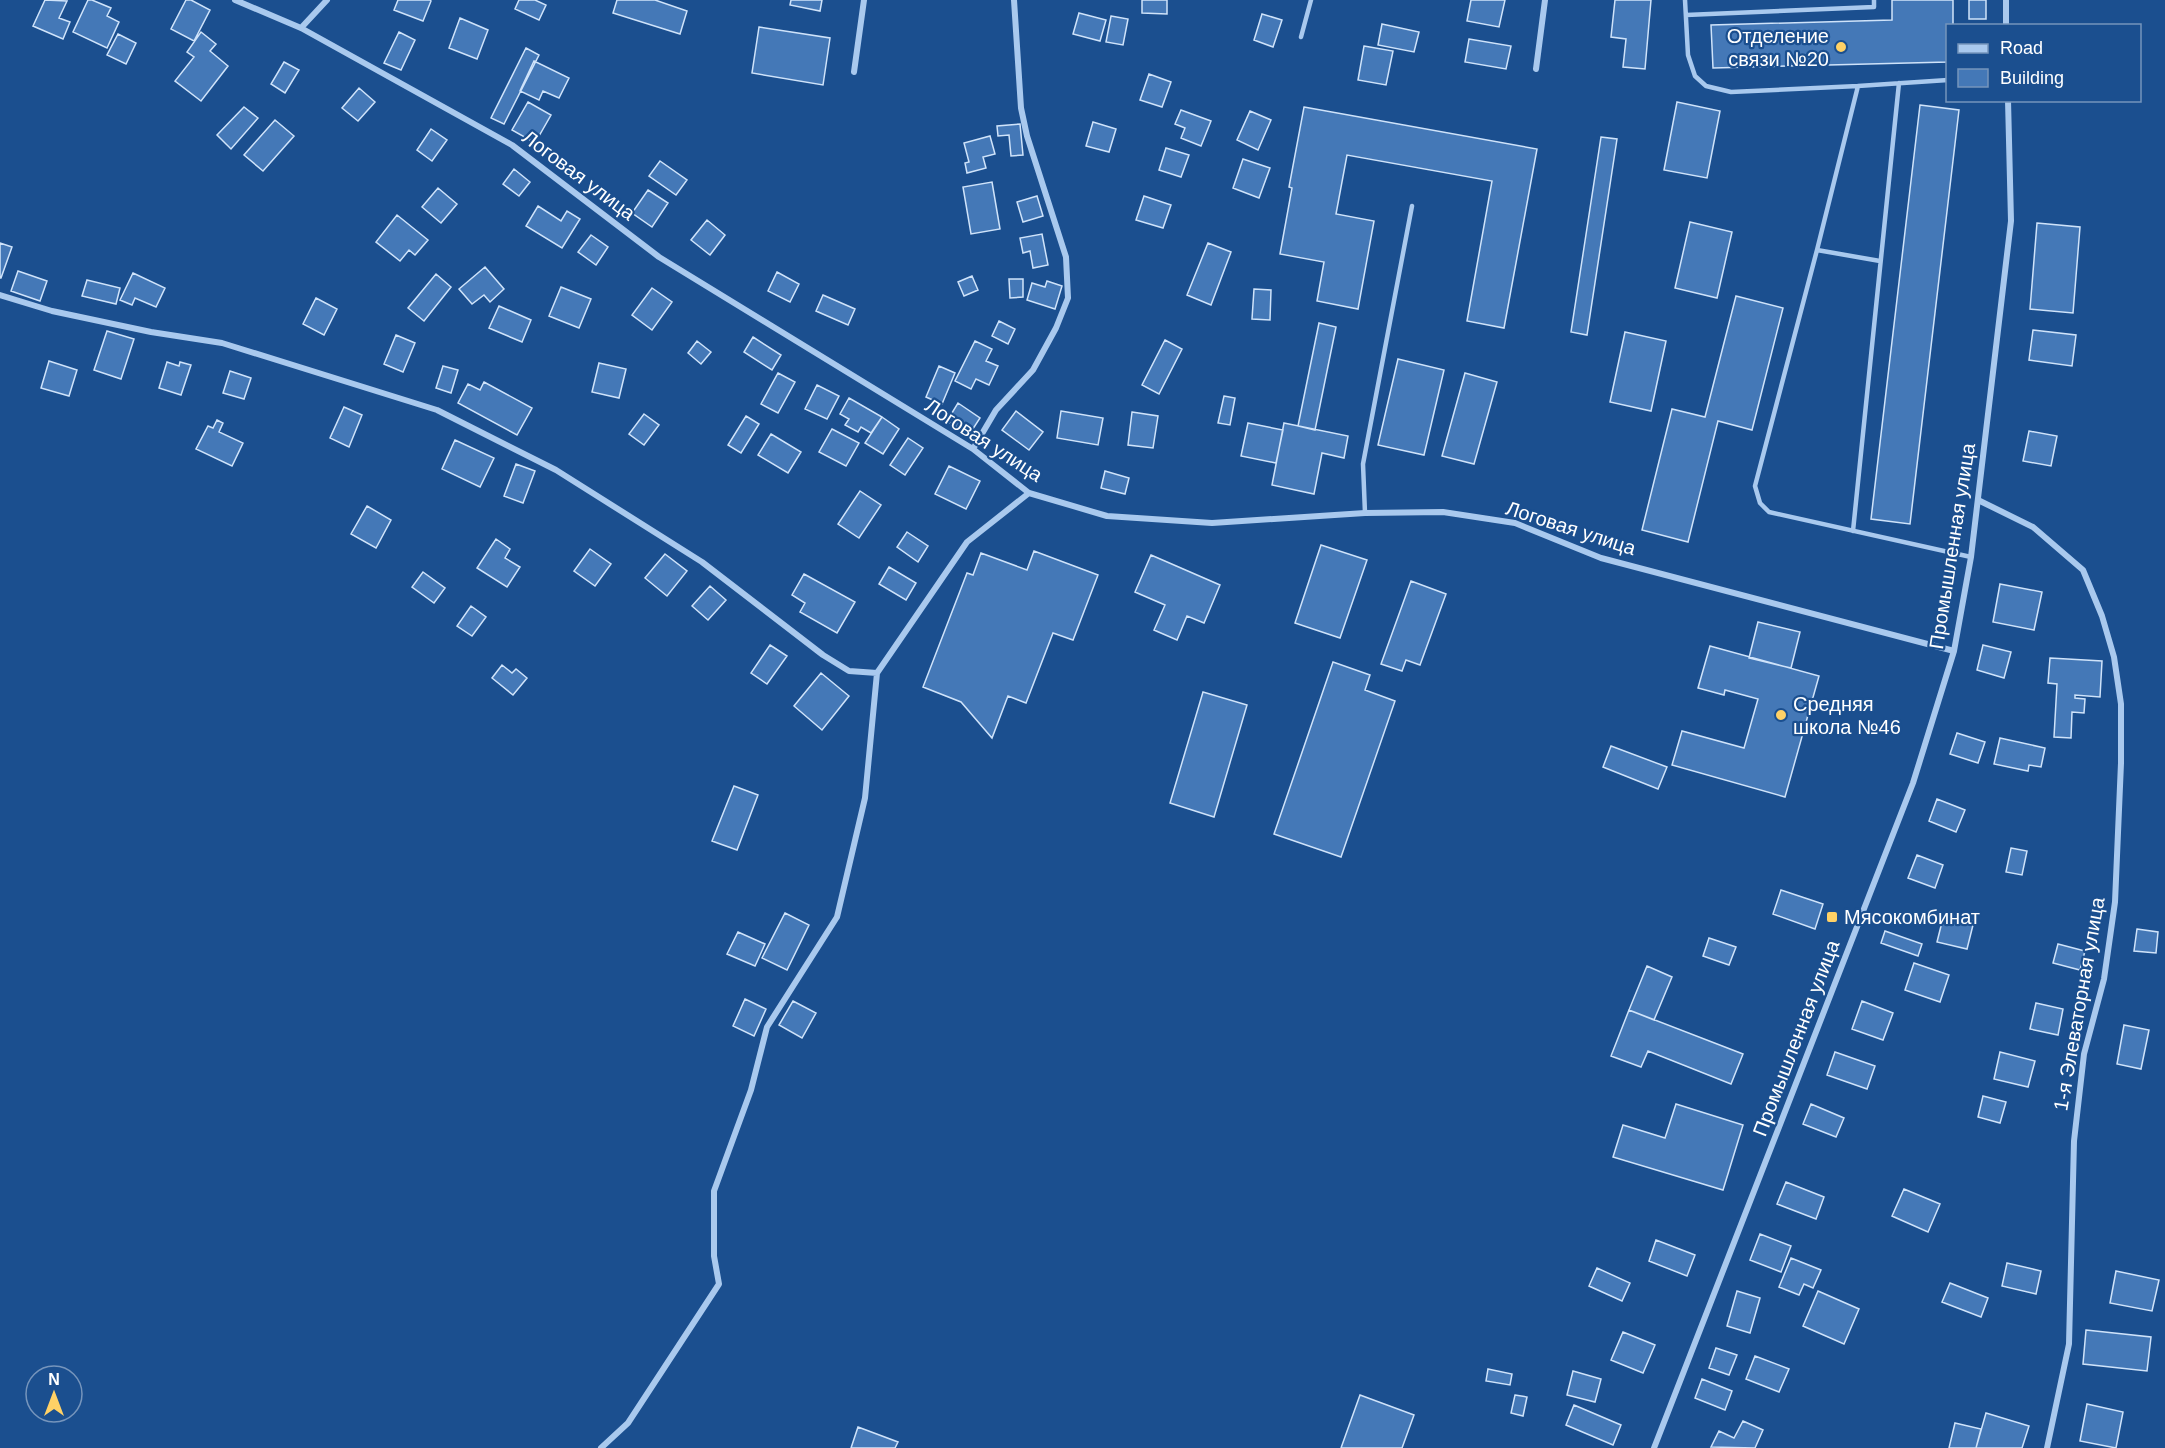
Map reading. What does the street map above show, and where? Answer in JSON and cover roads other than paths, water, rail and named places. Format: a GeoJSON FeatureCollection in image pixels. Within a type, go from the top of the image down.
{"type":"FeatureCollection","features":[{"type":"Feature","properties":{"kind":"street","name":"Логовая улица"},"geometry":{"type":"LineString","coordinates":[[235,0],[301,28],[512,145],[659,257],[973,449],[1029,493],[1107,516],[1212,523],[1365,513],[1443,512],[1515,524],[1601,558],[1954,651]]}},
{"type":"Feature","properties":{"kind":"street"},"geometry":{"type":"LineString","coordinates":[[301,28],[327,0]]}},
{"type":"Feature","properties":{"kind":"street"},"geometry":{"type":"LineString","coordinates":[[854,72],[864,0]]}},
{"type":"Feature","properties":{"kind":"street"},"geometry":{"type":"LineString","coordinates":[[973,449],[996,410],[1033,370],[1056,328],[1068,298],[1066,258],[1021,108],[1014,0]]}},
{"type":"Feature","properties":{"kind":"street"},"geometry":{"type":"LineString","coordinates":[[1536,69],[1545,0]]}},
{"type":"Feature","properties":{"kind":"street"},"geometry":{"type":"LineString","coordinates":[[2006,0],[2006,24]]}},
{"type":"Feature","properties":{"kind":"street","name":"Промышленная улица"},"geometry":{"type":"LineString","coordinates":[[1654,1448],[1909,794],[1954,651],[1971,557],[2011,221],[2008,102]]}},
{"type":"Feature","properties":{"kind":"street"},"geometry":{"type":"LineString","coordinates":[[0,295],[52,311],[151,332],[222,343],[436,410],[556,470],[702,562],[823,656],[849,671],[877,673]]}},
{"type":"Feature","properties":{"kind":"street"},"geometry":{"type":"LineString","coordinates":[[601,1448],[628,1423],[719,1284],[714,1256],[714,1191],[751,1090],[767,1027],[837,917],[865,798],[877,673],[967,542],[1029,493]]}},
{"type":"Feature","properties":{"kind":"street","name":"1-я Элеваторная улица"},"geometry":{"type":"LineString","coordinates":[[1978,500],[2033,527],[2083,570],[2103,616],[2114,657],[2121,704],[2115,902],[2104,979],[2084,1054],[2073,1141],[2069,1344],[2047,1448]]}},
{"type":"Feature","properties":{"kind":"lane"},"geometry":{"type":"LineString","coordinates":[[1301,37],[1311,0]]}},
{"type":"Feature","properties":{"kind":"lane"},"geometry":{"type":"LineString","coordinates":[[1685,0],[1688,55],[1695,76],[1706,86],[1731,92],[1946,80]]}},
{"type":"Feature","properties":{"kind":"lane"},"geometry":{"type":"LineString","coordinates":[[1686,15],[1874,7],[1874,0]]}},
{"type":"Feature","properties":{"kind":"lane"},"geometry":{"type":"LineString","coordinates":[[1853,531],[1899,83]]}},
{"type":"Feature","properties":{"kind":"lane"},"geometry":{"type":"LineString","coordinates":[[1858,86],[1755,486],[1760,503],[1768,512],[1971,557]]}},
{"type":"Feature","properties":{"kind":"lane"},"geometry":{"type":"LineString","coordinates":[[1365,513],[1363,464],[1412,206]]}},
{"type":"Feature","properties":{"kind":"lane"},"geometry":{"type":"LineString","coordinates":[[1817,250],[1880,261]]}},
{"type":"Feature","properties":{"kind":"place","name":"Отделение связи №20"},"geometry":{"type":"Point","coordinates":[1841,47]}},
{"type":"Feature","properties":{"kind":"place","name":"Средняя школа №46"},"geometry":{"type":"Point","coordinates":[1781,715]}},
{"type":"Feature","properties":{"kind":"place","name":"Мясокомбинат"},"geometry":{"type":"Point","coordinates":[1832,917]}}]}
